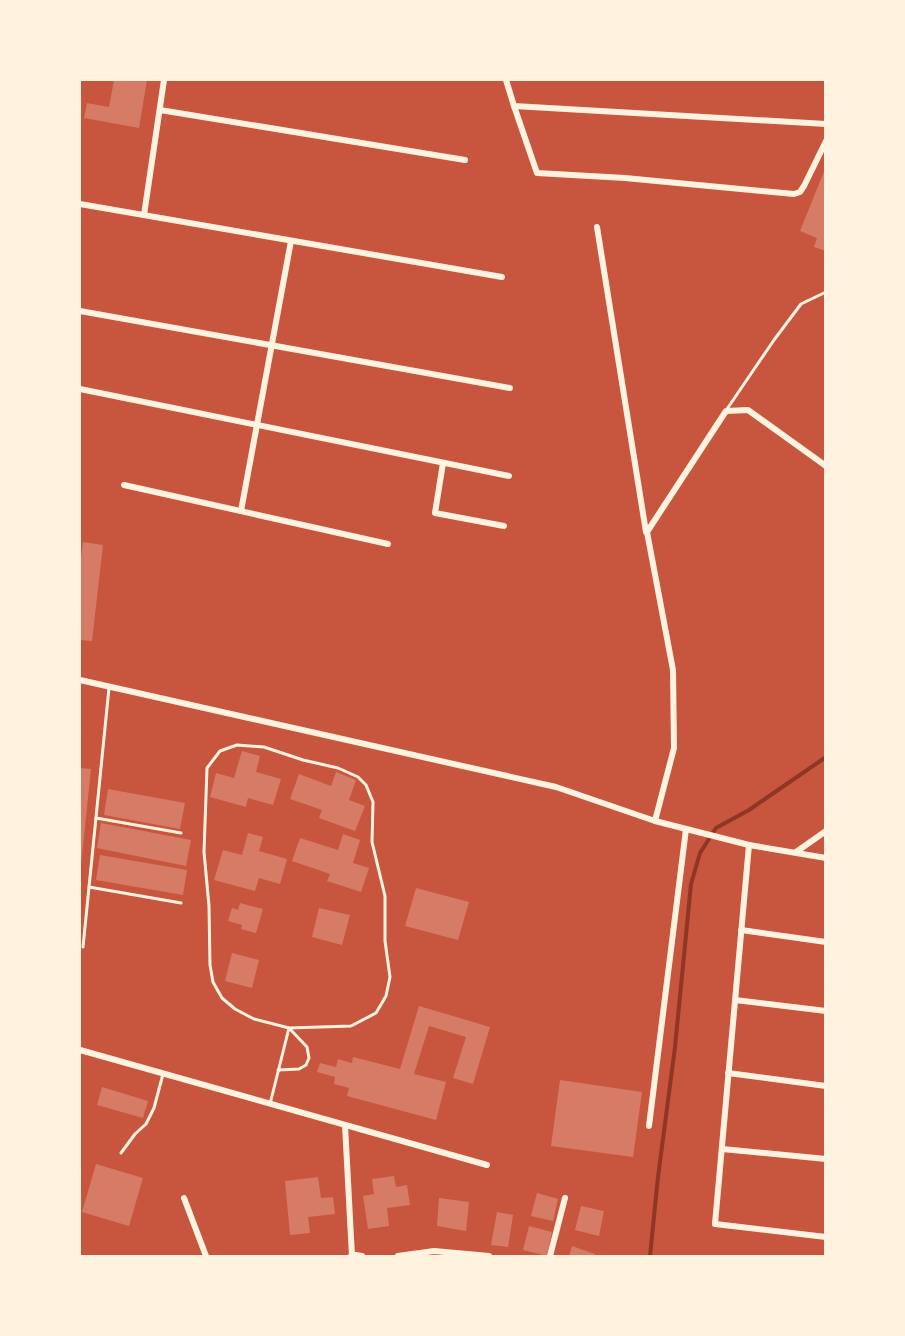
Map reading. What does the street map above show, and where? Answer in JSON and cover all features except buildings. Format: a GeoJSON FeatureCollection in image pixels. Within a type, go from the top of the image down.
{"type":"FeatureCollection","features":[{"type":"Feature","properties":{"kind":"street"},"geometry":{"type":"LineString","coordinates":[[144,215],[164,80]]}},
{"type":"Feature","properties":{"kind":"street"},"geometry":{"type":"LineString","coordinates":[[506,80],[537,173],[625,178],[794,194],[800,192],[804,186],[825,141]]}},
{"type":"Feature","properties":{"kind":"street"},"geometry":{"type":"LineString","coordinates":[[514,106],[825,124]]}},
{"type":"Feature","properties":{"kind":"street"},"geometry":{"type":"LineString","coordinates":[[160,110],[465,160]]}},
{"type":"Feature","properties":{"kind":"street"},"geometry":{"type":"LineString","coordinates":[[80,204],[502,277]]}},
{"type":"Feature","properties":{"kind":"street"},"geometry":{"type":"LineString","coordinates":[[597,227],[646,532],[673,670],[674,748],[655,821]]}},
{"type":"Feature","properties":{"kind":"street"},"geometry":{"type":"LineString","coordinates":[[241,512],[291,241]]}},
{"type":"Feature","properties":{"kind":"street"},"geometry":{"type":"LineString","coordinates":[[80,311],[510,388]]}},
{"type":"Feature","properties":{"kind":"street"},"geometry":{"type":"LineString","coordinates":[[80,389],[509,476]]}},
{"type":"Feature","properties":{"kind":"street"},"geometry":{"type":"LineString","coordinates":[[646,532],[726,411],[748,410],[825,466]]}},
{"type":"Feature","properties":{"kind":"street"},"geometry":{"type":"LineString","coordinates":[[443,463],[435,513],[504,526]]}},
{"type":"Feature","properties":{"kind":"street"},"geometry":{"type":"LineString","coordinates":[[124,485],[388,544]]}},
{"type":"Feature","properties":{"kind":"street"},"geometry":{"type":"LineString","coordinates":[[80,680],[556,787],[655,821],[749,845],[825,858]]}},
{"type":"Feature","properties":{"kind":"street"},"geometry":{"type":"LineString","coordinates":[[649,1126],[686,829]]}},
{"type":"Feature","properties":{"kind":"street"},"geometry":{"type":"LineString","coordinates":[[796,852],[825,831]]}},
{"type":"Feature","properties":{"kind":"street"},"geometry":{"type":"LineString","coordinates":[[749,845],[715,1224],[825,1237]]}},
{"type":"Feature","properties":{"kind":"street"},"geometry":{"type":"LineString","coordinates":[[741,930],[825,942]]}},
{"type":"Feature","properties":{"kind":"street"},"geometry":{"type":"LineString","coordinates":[[735,1000],[825,1011]]}},
{"type":"Feature","properties":{"kind":"street"},"geometry":{"type":"LineString","coordinates":[[80,1050],[487,1165]]}},
{"type":"Feature","properties":{"kind":"street"},"geometry":{"type":"LineString","coordinates":[[728,1072],[825,1086]]}},
{"type":"Feature","properties":{"kind":"street"},"geometry":{"type":"LineString","coordinates":[[345,1125],[351,1256],[362,1257]]}},
{"type":"Feature","properties":{"kind":"street"},"geometry":{"type":"LineString","coordinates":[[722,1149],[825,1159]]}},
{"type":"Feature","properties":{"kind":"street"},"geometry":{"type":"LineString","coordinates":[[184,1198],[206,1257]]}},
{"type":"Feature","properties":{"kind":"street"},"geometry":{"type":"LineString","coordinates":[[550,1257],[565,1198]]}},
{"type":"Feature","properties":{"kind":"street"},"geometry":{"type":"LineString","coordinates":[[398,1257],[434,1251],[489,1257]]}},
{"type":"Feature","properties":{"kind":"lane"},"geometry":{"type":"LineString","coordinates":[[726,411],[774,339],[801,304],[825,291]]}},
{"type":"Feature","properties":{"kind":"lane"},"geometry":{"type":"LineString","coordinates":[[83,947],[109,688]]}},
{"type":"Feature","properties":{"kind":"lane"},"geometry":{"type":"LineString","coordinates":[[278,1070],[299,1070],[306,1065],[309,1058],[306,1047],[289,1028],[254,1019],[235,1009],[222,998],[213,982],[210,965],[209,906],[204,852],[207,768],[220,751],[237,745],[264,747],[348,772],[366,785],[373,802],[372,842],[385,896],[385,941],[390,977],[386,996],[376,1013],[351,1026],[289,1028]]}},
{"type":"Feature","properties":{"kind":"lane"},"geometry":{"type":"LineString","coordinates":[[96,818],[181,833]]}},
{"type":"Feature","properties":{"kind":"lane"},"geometry":{"type":"LineString","coordinates":[[89,887],[181,903]]}},
{"type":"Feature","properties":{"kind":"lane"},"geometry":{"type":"LineString","coordinates":[[270,1104],[289,1028]]}},
{"type":"Feature","properties":{"kind":"lane"},"geometry":{"type":"LineString","coordinates":[[121,1153],[135,1134],[146,1124],[154,1108],[163,1074]]}},
{"type":"Feature","properties":{"kind":"waterway"},"geometry":{"type":"LineString","coordinates":[[650,1256],[675,1047],[691,884],[700,853],[716,828],[749,810],[826,757]]}}]}
